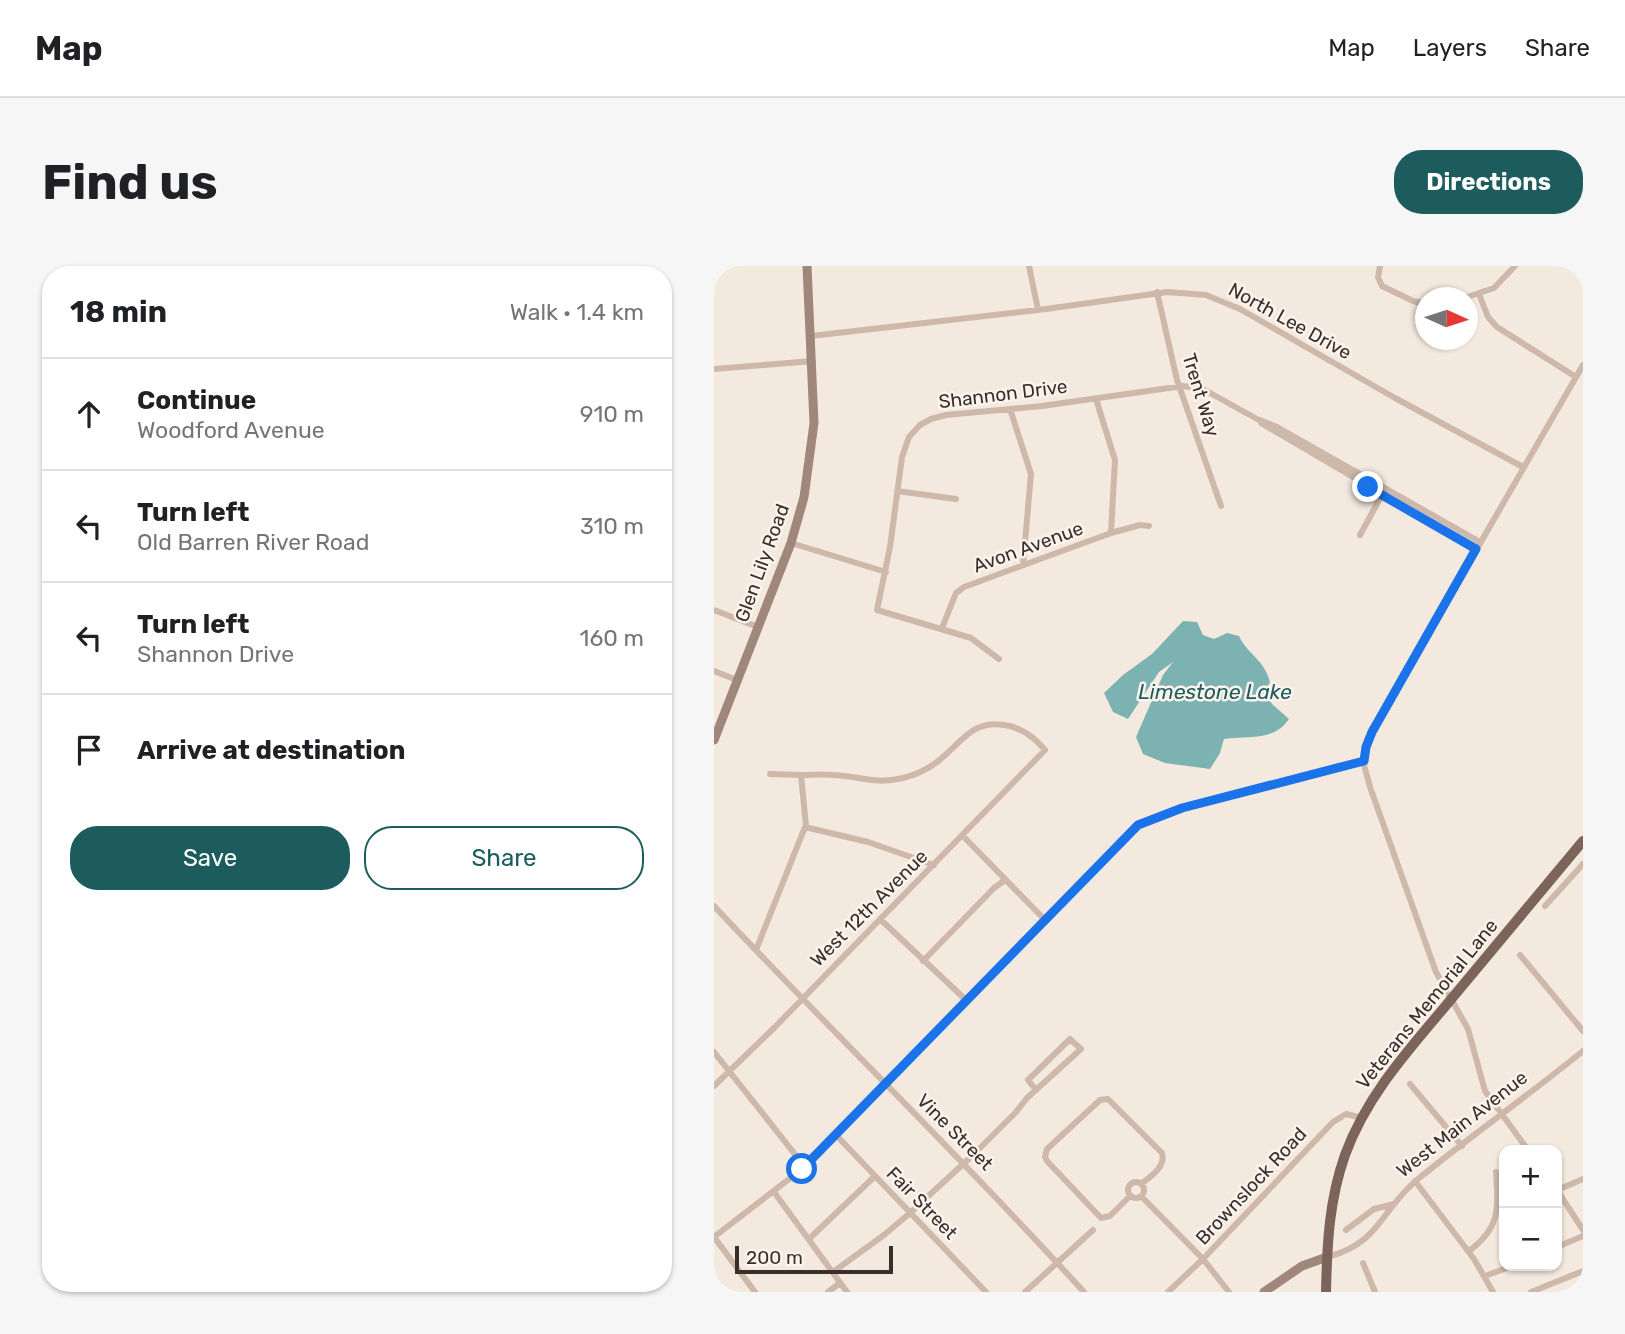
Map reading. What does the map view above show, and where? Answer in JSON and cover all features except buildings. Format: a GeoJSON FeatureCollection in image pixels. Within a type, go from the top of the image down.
{"type":"FeatureCollection","features":[{"type":"Feature","properties":{"kind":"main road","name":"Veterans Memorial Lane"},"geometry":{"type":"LineString","coordinates":[[1326,1292],[1330,1215],[1337,1181],[1362,1118],[1392,1071],[1583,841]]}},
{"type":"Feature","properties":{"kind":"street","name":"Glen Lily Road"},"geometry":{"type":"LineString","coordinates":[[714,740],[791,543],[803,502],[813,441],[813,361],[807,266]]}},
{"type":"Feature","properties":{"kind":"street"},"geometry":{"type":"LineString","coordinates":[[1029,266],[1038,310]]}},
{"type":"Feature","properties":{"kind":"street"},"geometry":{"type":"LineString","coordinates":[[1380,266],[1378,277],[1382,286],[1415,301]]}},
{"type":"Feature","properties":{"kind":"street"},"geometry":{"type":"LineString","coordinates":[[1515,266],[1494,288],[1479,294],[1488,317],[1497,327],[1576,377]]}},
{"type":"Feature","properties":{"kind":"street","name":"North Lee Drive"},"geometry":{"type":"LineString","coordinates":[[811,336],[1038,310],[1157,292],[1196,293],[1232,304],[1395,398],[1523,467]]}},
{"type":"Feature","properties":{"kind":"street","name":"Trent Way"},"geometry":{"type":"LineString","coordinates":[[1157,292],[1179,387],[1221,506]]}},
{"type":"Feature","properties":{"kind":"street"},"geometry":{"type":"LineString","coordinates":[[714,369],[813,361]]}},
{"type":"Feature","properties":{"kind":"street"},"geometry":{"type":"LineString","coordinates":[[1524,1145],[1485,1091],[1468,1029],[1436,972],[1400,875],[1370,787],[1364,761],[1372,732],[1583,365]]}},
{"type":"Feature","properties":{"kind":"street","name":"Shannon Drive"},"geometry":{"type":"LineString","coordinates":[[942,628],[877,610],[886,572],[904,448],[909,437],[920,425],[938,416],[1179,387],[1203,389],[1257,419],[1270,430],[1478,545]]}},
{"type":"Feature","properties":{"kind":"street"},"geometry":{"type":"LineString","coordinates":[[1096,399],[1115,460],[1111,533]]}},
{"type":"Feature","properties":{"kind":"street"},"geometry":{"type":"LineString","coordinates":[[1010,409],[1031,474],[1023,565]]}},
{"type":"Feature","properties":{"kind":"street"},"geometry":{"type":"LineString","coordinates":[[897,491],[956,499]]}},
{"type":"Feature","properties":{"kind":"street"},"geometry":{"type":"LineString","coordinates":[[1360,536],[1384,491]]}},
{"type":"Feature","properties":{"kind":"street","name":"Avon Avenue"},"geometry":{"type":"LineString","coordinates":[[942,628],[959,590],[1111,533],[1140,524],[1149,526]]}},
{"type":"Feature","properties":{"kind":"street"},"geometry":{"type":"LineString","coordinates":[[791,543],[886,572]]}},
{"type":"Feature","properties":{"kind":"street"},"geometry":{"type":"LineString","coordinates":[[714,610],[758,627]]}},
{"type":"Feature","properties":{"kind":"street"},"geometry":{"type":"LineString","coordinates":[[942,628],[977,641],[999,659]]}},
{"type":"Feature","properties":{"kind":"street"},"geometry":{"type":"LineString","coordinates":[[714,671],[737,680]]}},
{"type":"Feature","properties":{"kind":"street","name":"West 12th Avenue"},"geometry":{"type":"LineString","coordinates":[[714,1086],[1045,750],[1037,740],[1018,728],[998,723],[974,729],[938,761],[917,775],[886,782],[869,782],[835,775],[801,775]]}},
{"type":"Feature","properties":{"kind":"street"},"geometry":{"type":"LineString","coordinates":[[755,1292],[714,1237],[805,1167],[1119,843],[1145,821],[1182,808],[1364,761]]}},
{"type":"Feature","properties":{"kind":"street"},"geometry":{"type":"LineString","coordinates":[[756,950],[806,827],[801,775],[770,774]]}},
{"type":"Feature","properties":{"kind":"street"},"geometry":{"type":"LineString","coordinates":[[806,827],[868,842],[934,865]]}},
{"type":"Feature","properties":{"kind":"street"},"geometry":{"type":"LineString","coordinates":[[963,836],[1045,920]]}},
{"type":"Feature","properties":{"kind":"street"},"geometry":{"type":"LineString","coordinates":[[1545,906],[1583,864]]}},
{"type":"Feature","properties":{"kind":"street"},"geometry":{"type":"LineString","coordinates":[[923,961],[1005,880]]}},
{"type":"Feature","properties":{"kind":"street","name":"Vine Street"},"geometry":{"type":"LineString","coordinates":[[714,906],[965,1163],[1084,1292]]}},
{"type":"Feature","properties":{"kind":"street"},"geometry":{"type":"LineString","coordinates":[[880,919],[966,1000]]}},
{"type":"Feature","properties":{"kind":"street"},"geometry":{"type":"LineString","coordinates":[[1520,955],[1580,1022],[1583,1031]]}},
{"type":"Feature","properties":{"kind":"street"},"geometry":{"type":"LineString","coordinates":[[833,1272],[884,1236],[965,1163],[1036,1090],[1081,1049],[1070,1039],[1028,1080],[1036,1090]]}},
{"type":"Feature","properties":{"kind":"street","name":"West Main Avenue"},"geometry":{"type":"LineString","coordinates":[[1264,1292],[1300,1266],[1349,1250],[1364,1241],[1415,1181],[1583,1051]]}},
{"type":"Feature","properties":{"kind":"street"},"geometry":{"type":"LineString","coordinates":[[714,1052],[805,1167]]}},
{"type":"Feature","properties":{"kind":"street"},"geometry":{"type":"LineString","coordinates":[[1410,1084],[1462,1146]]}},
{"type":"Feature","properties":{"kind":"street"},"geometry":{"type":"LineString","coordinates":[[1130,1196],[1110,1216],[1101,1217],[1047,1161],[1047,1149],[1100,1100],[1108,1099],[1162,1153],[1164,1159],[1160,1167],[1142,1184]]}},
{"type":"Feature","properties":{"kind":"street","name":"Brownslock Road"},"geometry":{"type":"LineString","coordinates":[[1168,1292],[1203,1259],[1333,1122],[1346,1114],[1362,1118]]}},
{"type":"Feature","properties":{"kind":"street","name":"Fair Street"},"geometry":{"type":"LineString","coordinates":[[836,1135],[986,1292]]}},
{"type":"Feature","properties":{"kind":"street"},"geometry":{"type":"LineString","coordinates":[[1469,1251],[1485,1238],[1496,1219],[1496,1172]]}},
{"type":"Feature","properties":{"kind":"street"},"geometry":{"type":"LineString","coordinates":[[809,1239],[875,1176]]}},
{"type":"Feature","properties":{"kind":"street"},"geometry":{"type":"LineString","coordinates":[[1562,1188],[1583,1179]]}},
{"type":"Feature","properties":{"kind":"street"},"geometry":{"type":"LineString","coordinates":[[1415,1181],[1469,1251],[1493,1292]]}},
{"type":"Feature","properties":{"kind":"street"},"geometry":{"type":"LineString","coordinates":[[1130,1196],[1130,1185],[1134,1182],[1142,1184]]}},
{"type":"Feature","properties":{"kind":"street"},"geometry":{"type":"LineString","coordinates":[[1130,1196],[1141,1196],[1144,1189],[1142,1184]]}},
{"type":"Feature","properties":{"kind":"street"},"geometry":{"type":"LineString","coordinates":[[774,1192],[847,1292]]}},
{"type":"Feature","properties":{"kind":"street"},"geometry":{"type":"LineString","coordinates":[[1141,1196],[1203,1259],[1229,1292]]}},
{"type":"Feature","properties":{"kind":"street"},"geometry":{"type":"LineString","coordinates":[[1562,1198],[1583,1230]]}},
{"type":"Feature","properties":{"kind":"street"},"geometry":{"type":"LineString","coordinates":[[1346,1230],[1374,1209],[1394,1204]]}},
{"type":"Feature","properties":{"kind":"street"},"geometry":{"type":"LineString","coordinates":[[1025,1292],[1093,1230]]}},
{"type":"Feature","properties":{"kind":"street"},"geometry":{"type":"LineString","coordinates":[[1562,1245],[1583,1236]]}},
{"type":"Feature","properties":{"kind":"street"},"geometry":{"type":"LineString","coordinates":[[1363,1264],[1375,1292]]}},
{"type":"Feature","properties":{"kind":"street"},"geometry":{"type":"LineString","coordinates":[[1485,1276],[1499,1271]]}},
{"type":"Feature","properties":{"kind":"street"},"geometry":{"type":"LineString","coordinates":[[1531,1292],[1583,1271]]}},
{"type":"Feature","properties":{"kind":"street"},"geometry":{"type":"LineString","coordinates":[[828,1292],[840,1283]]}},
{"type":"Feature","properties":{"kind":"water","name":"Limestone Lake"},"geometry":{"type":"Polygon","coordinates":[[[1183,621],[1197,622],[1203,635],[1214,639],[1227,633],[1239,636],[1267,674],[1270,682],[1265,692],[1272,704],[1289,719],[1276,731],[1268,734],[1224,739],[1220,753],[1210,769],[1165,763],[1143,754],[1136,737],[1163,675],[1173,662],[1159,672],[1128,719],[1113,712],[1104,693],[1152,654],[1183,621]]]}},
{"type":"Feature","properties":{"kind":"route"},"geometry":{"type":"LineString","coordinates":[[802,1169],[1138,825],[1182,808],[1364,761],[1372,732],[1476,549],[1368,487]]}}]}
